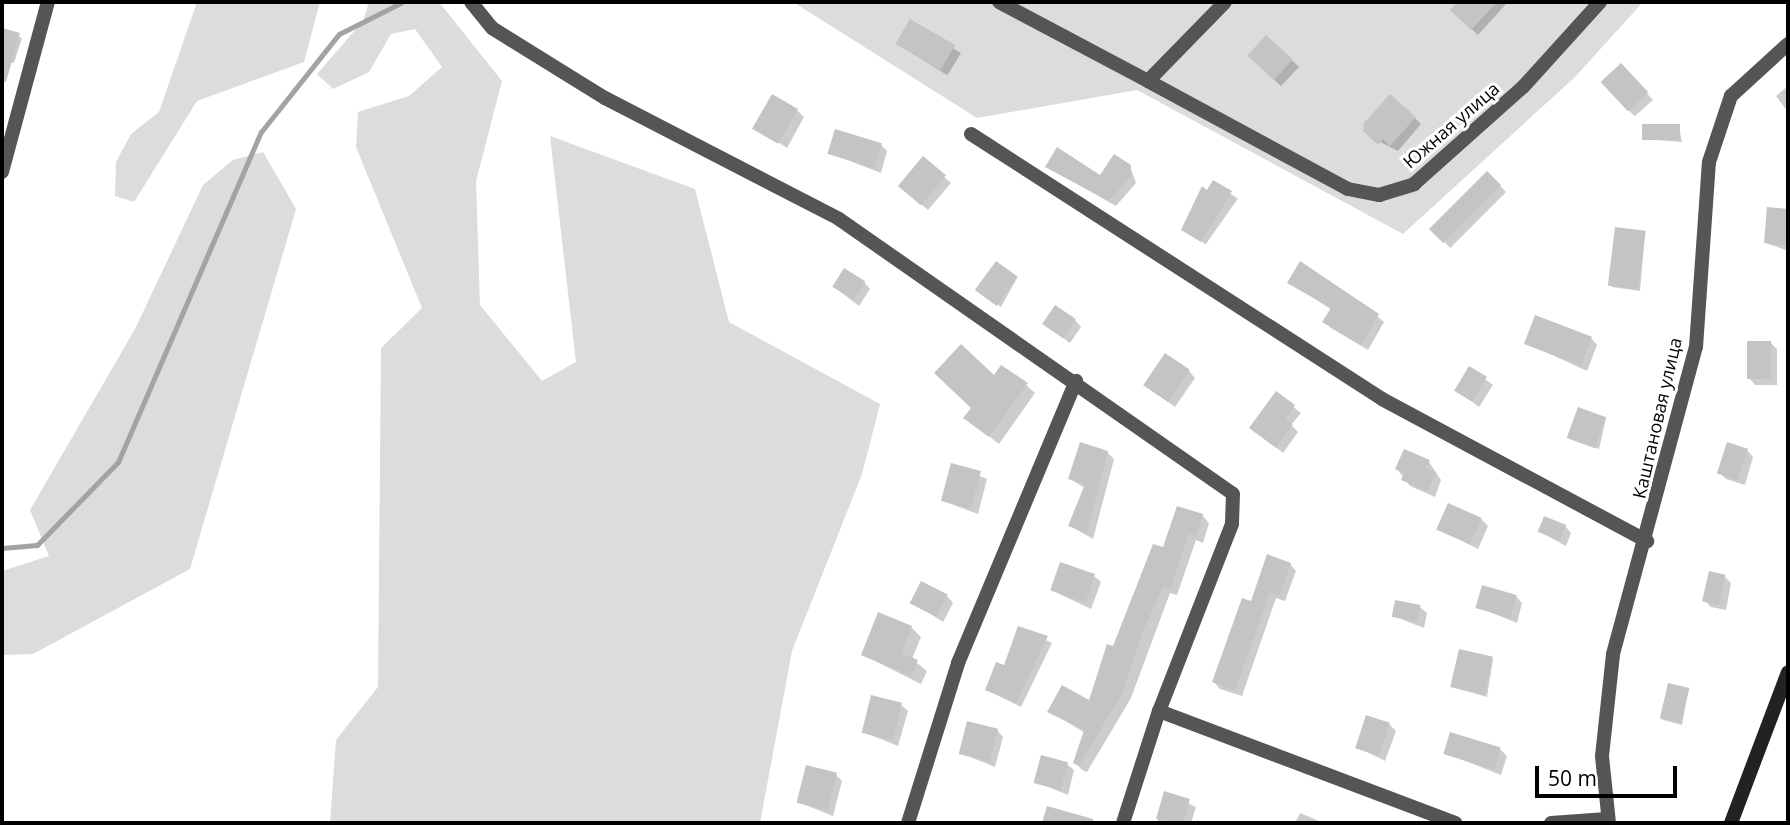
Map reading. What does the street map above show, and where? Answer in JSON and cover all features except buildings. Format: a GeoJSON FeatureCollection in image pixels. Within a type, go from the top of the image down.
{"type":"FeatureCollection","features":[{"type":"Feature","properties":{"kind":"main road"},"geometry":{"type":"LineString","coordinates":[[1731,823],[1788,672]]}},
{"type":"Feature","properties":{"kind":"street"},"geometry":{"type":"LineString","coordinates":[[2,172],[48,2]]}},
{"type":"Feature","properties":{"kind":"street"},"geometry":{"type":"LineString","coordinates":[[471,2],[492,28],[552,66],[839,219],[1233,494],[1232,524],[1158,711],[1123,823]]}},
{"type":"Feature","properties":{"kind":"street","name":"Южная улица"},"geometry":{"type":"LineString","coordinates":[[999,2],[1348,189],[1379,195],[1414,184],[1523,87],[1601,2]]}},
{"type":"Feature","properties":{"kind":"street"},"geometry":{"type":"LineString","coordinates":[[1148,81],[1226,2]]}},
{"type":"Feature","properties":{"kind":"street","name":"Каштановая улица"},"geometry":{"type":"LineString","coordinates":[[1608,821],[1602,756],[1613,654],[1647,541],[1696,347],[1709,162],[1731,96],[1788,44]]}},
{"type":"Feature","properties":{"kind":"street"},"geometry":{"type":"LineString","coordinates":[[971,134],[1382,399],[1647,541]]}},
{"type":"Feature","properties":{"kind":"street"},"geometry":{"type":"LineString","coordinates":[[908,823],[958,663],[1076,382]]}},
{"type":"Feature","properties":{"kind":"street"},"geometry":{"type":"LineString","coordinates":[[1158,711],[1456,823]]}},
{"type":"Feature","properties":{"kind":"street"},"geometry":{"type":"LineString","coordinates":[[1551,823],[1608,821]]}},
{"type":"Feature","properties":{"kind":"shaded area"},"geometry":{"type":"Polygon","coordinates":[[[197,2],[320,2],[304,62],[197,101],[134,202],[115,196],[116,162],[131,134],[159,112],[197,2]]]}},
{"type":"Feature","properties":{"kind":"shaded area"},"geometry":{"type":"Polygon","coordinates":[[[369,2],[439,2],[502,81],[476,181],[480,305],[542,381],[576,362],[550,136],[695,189],[729,322],[880,404],[862,474],[792,651],[760,823],[330,823],[336,740],[378,687],[381,348],[422,308],[356,147],[358,112],[409,96],[442,67],[415,29],[391,34],[369,72],[333,89],[317,74],[363,21],[369,2]]]}},
{"type":"Feature","properties":{"kind":"shaded area"},"geometry":{"type":"Polygon","coordinates":[[[793,2],[1643,2],[1575,77],[1403,234],[1137,90],[977,118],[793,2]]]}},
{"type":"Feature","properties":{"kind":"shaded area"},"geometry":{"type":"Polygon","coordinates":[[[263,152],[296,209],[190,569],[33,654],[2,655],[2,571],[49,556],[30,510],[135,329],[203,185],[233,160],[263,152]]]}},
{"type":"Feature","properties":{"kind":"waterway"},"geometry":{"type":"LineString","coordinates":[[2,548],[37,545],[118,462],[261,132],[339,34],[401,3]]}}]}
